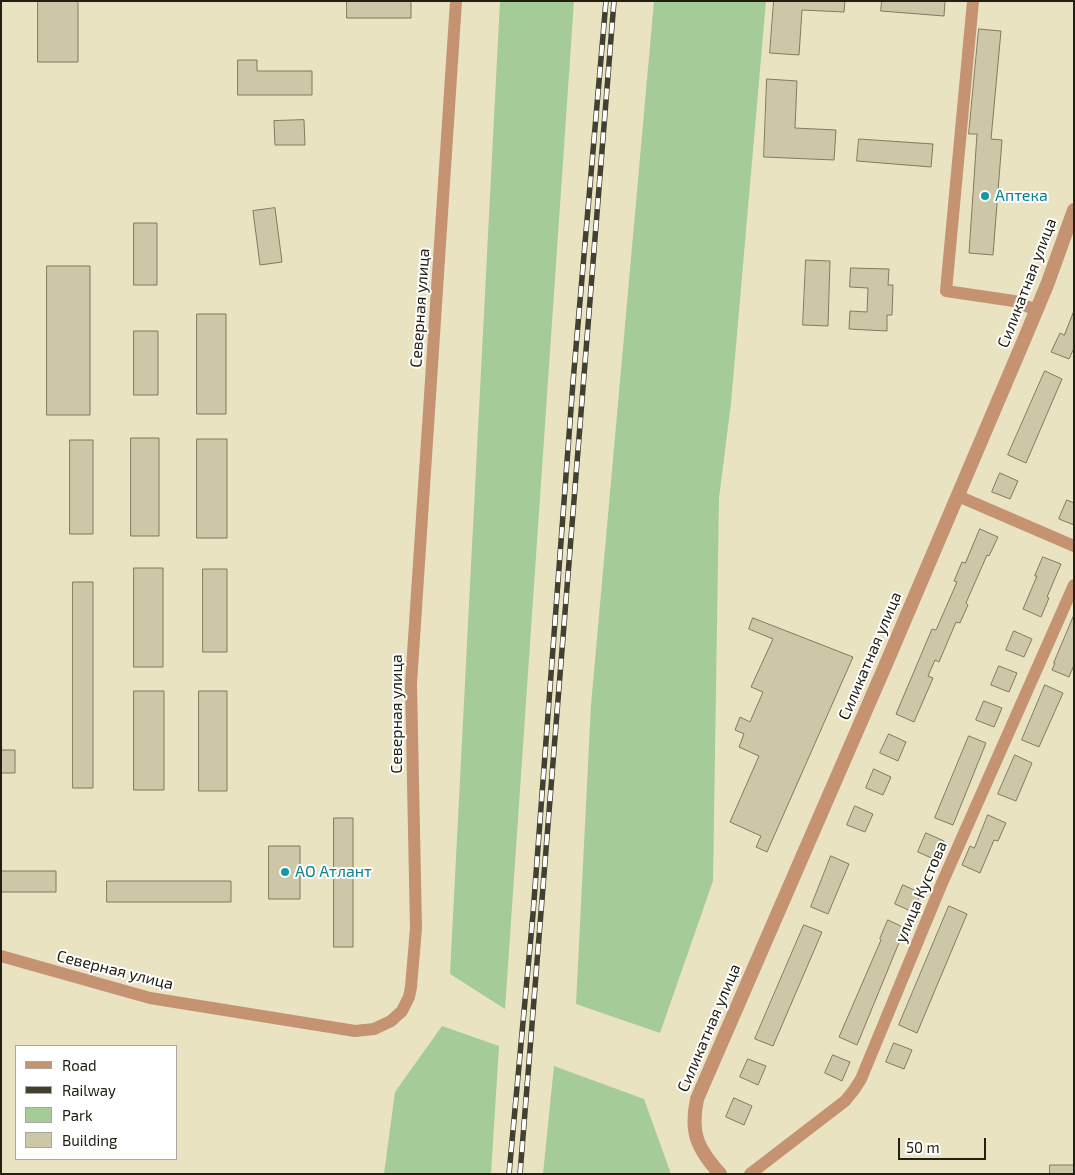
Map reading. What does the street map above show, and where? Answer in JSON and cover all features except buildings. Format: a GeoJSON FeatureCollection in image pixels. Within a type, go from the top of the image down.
{"type":"FeatureCollection","features":[{"type":"Feature","properties":{"kind":"street","name":"Северная улица"},"geometry":{"type":"LineString","coordinates":[[1,956],[150,998],[355,1030],[374,1029],[391,1021],[402,1011],[409,998],[416,928],[411,684],[456,1]]}},
{"type":"Feature","properties":{"kind":"street"},"geometry":{"type":"LineString","coordinates":[[973,1],[946,291],[1014,301],[1036,310]]}},
{"type":"Feature","properties":{"kind":"street","name":"Силикатная улица"},"geometry":{"type":"LineString","coordinates":[[720,1174],[701,1149],[693,1126],[694,1113],[701,1087],[958,496],[1047,285],[1074,210]]}},
{"type":"Feature","properties":{"kind":"street"},"geometry":{"type":"LineString","coordinates":[[958,496],[1074,546]]}},
{"type":"Feature","properties":{"kind":"street","name":"улица Кустова"},"geometry":{"type":"LineString","coordinates":[[750,1174],[845,1100],[861,1079],[942,883],[1074,586]]}},
{"type":"Feature","properties":{"kind":"green space"},"geometry":{"type":"Polygon","coordinates":[[[500,1],[574,1],[505,1009],[450,974],[500,1]]]}},
{"type":"Feature","properties":{"kind":"green space"},"geometry":{"type":"Polygon","coordinates":[[[654,1],[766,1],[731,403],[719,498],[713,881],[660,1033],[576,1004],[591,705],[654,1]]]}},
{"type":"Feature","properties":{"kind":"green space"},"geometry":{"type":"Polygon","coordinates":[[[442,1026],[499,1046],[491,1174],[384,1174],[395,1092],[442,1026]]]}},
{"type":"Feature","properties":{"kind":"green space"},"geometry":{"type":"Polygon","coordinates":[[[554,1066],[644,1099],[671,1174],[543,1174],[554,1066]]]}},
{"type":"Feature","properties":{"kind":"railway"},"geometry":{"type":"LineString","coordinates":[[509,1174],[533,914],[573,382],[606,1]]}},
{"type":"Feature","properties":{"kind":"railway"},"geometry":{"type":"LineString","coordinates":[[520,1174],[614,1]]}},
{"type":"Feature","properties":{"kind":"place","name":"Аптека"},"geometry":{"type":"Point","coordinates":[985,196]}},
{"type":"Feature","properties":{"kind":"place","name":"АО Атлант"},"geometry":{"type":"Point","coordinates":[285,872]}}]}
